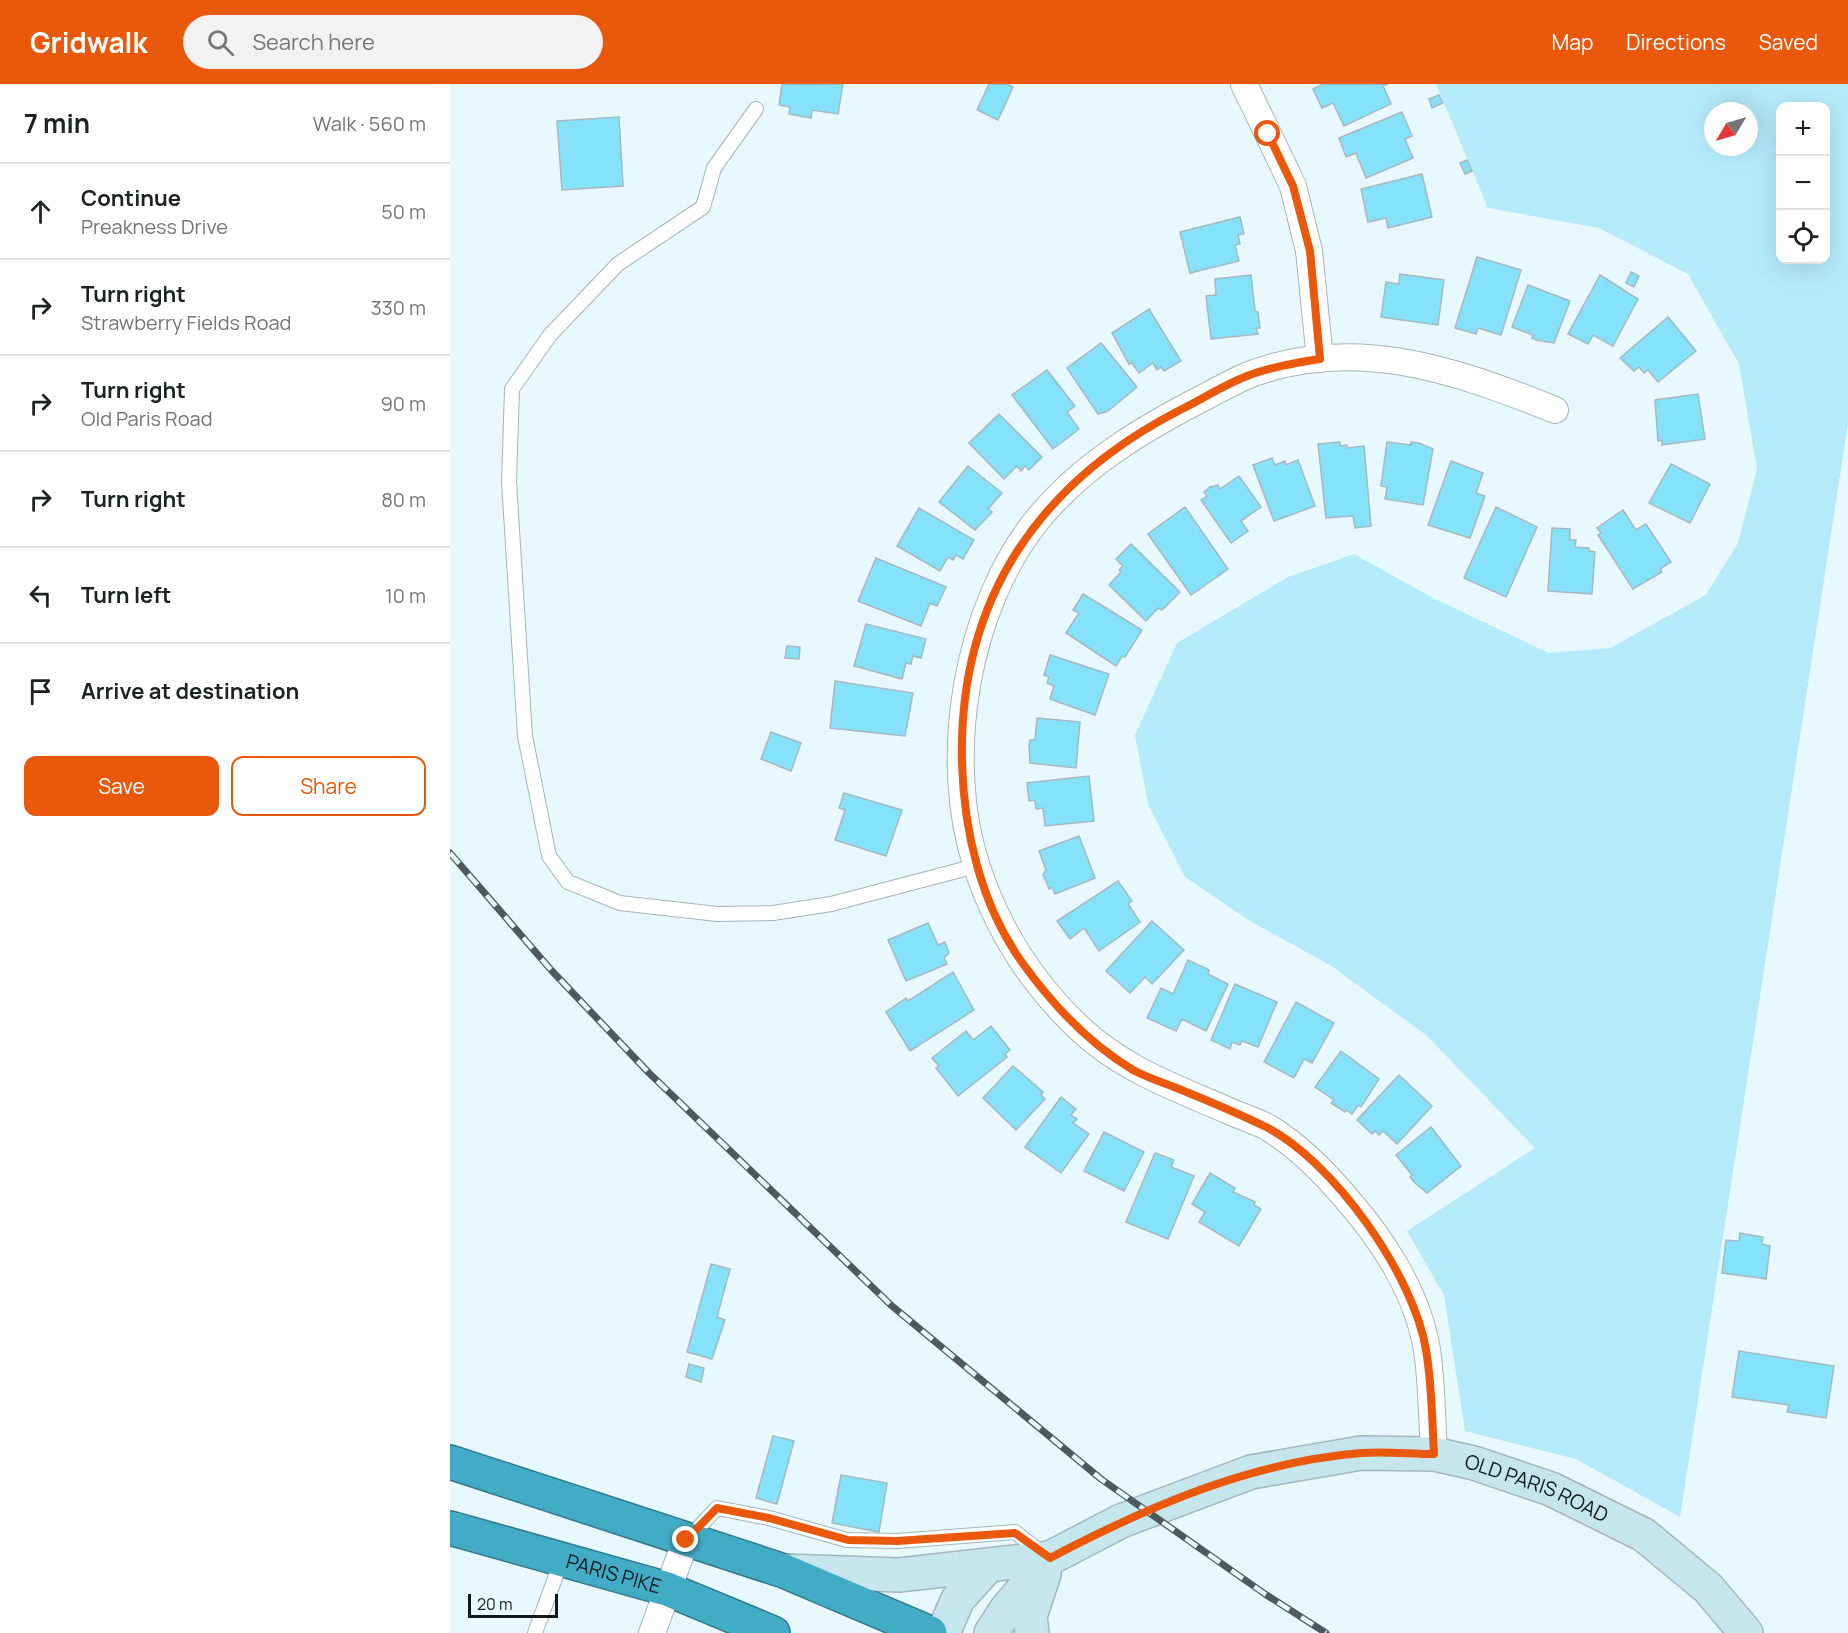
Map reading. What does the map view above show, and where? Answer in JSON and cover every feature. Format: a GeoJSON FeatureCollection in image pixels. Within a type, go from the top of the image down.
{"type":"FeatureCollection","features":[{"type":"Feature","properties":{"kind":"highway"},"geometry":{"type":"LineString","coordinates":[[450,1462],[784,1571],[930,1633]]}},
{"type":"Feature","properties":{"kind":"highway","name":"PARIS PIKE"},"geometry":{"type":"LineString","coordinates":[[450,1530],[667,1589],[773,1633]]}},
{"type":"Feature","properties":{"kind":"street"},"geometry":{"type":"LineString","coordinates":[[1244,84],[1293,186],[1310,251],[1320,359]]}},
{"type":"Feature","properties":{"kind":"street"},"geometry":{"type":"LineString","coordinates":[[1434,1454],[1426,1350],[1419,1318],[1390,1260],[1365,1222],[1313,1162],[1267,1127],[1136,1071],[1079,1029],[1019,958],[999,921],[976,866],[969,835],[962,780],[965,700],[981,625],[994,591],[1038,519],[1113,450],[1148,426],[1244,377],[1273,368],[1320,359],[1354,356],[1418,363],[1479,379],[1556,410]]}},
{"type":"Feature","properties":{"kind":"street","name":"OLD PARIS ROAD"},"geometry":{"type":"LineString","coordinates":[[784,1571],[899,1575],[1050,1558],[1121,1521],[1251,1472],[1361,1453],[1434,1454],[1473,1463],[1551,1489],[1644,1535],[1707,1588],[1746,1633]]}},
{"type":"Feature","properties":{"kind":"street"},"geometry":{"type":"LineString","coordinates":[[652,1633],[686,1540]]}},
{"type":"Feature","properties":{"kind":"street"},"geometry":{"type":"LineString","coordinates":[[1032,1633],[1030,1616],[1050,1558]]}},
{"type":"Feature","properties":{"kind":"street","name":"OLD PARIS ROAD"},"geometry":{"type":"LineString","coordinates":[[991,1633],[1006,1610],[1050,1558]]}},
{"type":"Feature","properties":{"kind":"street"},"geometry":{"type":"LineString","coordinates":[[943,1633],[958,1599],[988,1566]]}},
{"type":"Feature","properties":{"kind":"lane"},"geometry":{"type":"LineString","coordinates":[[756,109],[714,168],[703,207],[618,264],[550,335],[512,389],[509,482],[525,736],[549,855],[568,882],[620,903],[717,914],[772,913],[831,904],[976,866]]}},
{"type":"Feature","properties":{"kind":"lane"},"geometry":{"type":"LineString","coordinates":[[686,1540],[717,1508],[769,1518],[848,1540],[897,1541],[1015,1533],[1050,1558]]}},
{"type":"Feature","properties":{"kind":"lane"},"geometry":{"type":"LineString","coordinates":[[535,1633],[562,1559]]}},
{"type":"Feature","properties":{"kind":"shaded area"},"geometry":{"type":"Polygon","coordinates":[[[1436,84],[1848,84],[1848,423],[1680,1517],[1576,1459],[1465,1431],[1444,1295],[1407,1231],[1535,1148],[1426,1035],[1330,965],[1250,921],[1185,877],[1148,804],[1135,735],[1177,643],[1288,577],[1354,554],[1433,598],[1549,653],[1610,648],[1706,595],[1738,543],[1757,469],[1739,364],[1688,274],[1599,228],[1488,208],[1436,84]]]}},
{"type":"Feature","properties":{"kind":"building"},"geometry":{"type":"Polygon","coordinates":[[[782,84],[843,84],[838,114],[812,110],[811,118],[789,114],[790,107],[779,105],[782,84]]]}},
{"type":"Feature","properties":{"kind":"building"},"geometry":{"type":"Polygon","coordinates":[[[989,84],[1007,84],[1013,87],[998,120],[977,110],[989,84]]]}},
{"type":"Feature","properties":{"kind":"building"},"geometry":{"type":"Polygon","coordinates":[[[1323,84],[1388,84],[1383,86],[1391,104],[1344,126],[1333,103],[1322,108],[1313,89],[1323,84]]]}},
{"type":"Feature","properties":{"kind":"building"},"geometry":{"type":"Polygon","coordinates":[[[1439,95],[1443,103],[1432,108],[1429,99],[1439,95]]]}},
{"type":"Feature","properties":{"kind":"building"},"geometry":{"type":"Polygon","coordinates":[[[1402,112],[1412,136],[1405,139],[1413,158],[1366,178],[1356,153],[1346,157],[1339,138],[1402,112]]]}},
{"type":"Feature","properties":{"kind":"building"},"geometry":{"type":"Polygon","coordinates":[[[619,117],[623,186],[562,190],[557,121],[619,117]]]}},
{"type":"Feature","properties":{"kind":"building"},"geometry":{"type":"Polygon","coordinates":[[[1467,160],[1472,171],[1465,174],[1460,163],[1467,160]]]}},
{"type":"Feature","properties":{"kind":"building"},"geometry":{"type":"Polygon","coordinates":[[[1422,174],[1432,217],[1388,228],[1386,218],[1368,222],[1361,189],[1422,174]]]}},
{"type":"Feature","properties":{"kind":"building"},"geometry":{"type":"Polygon","coordinates":[[[1240,217],[1244,234],[1238,235],[1240,244],[1235,245],[1239,261],[1190,273],[1180,232],[1240,217]]]}},
{"type":"Feature","properties":{"kind":"building"},"geometry":{"type":"Polygon","coordinates":[[[1477,257],[1521,270],[1501,335],[1478,328],[1476,334],[1455,328],[1477,257]]]}},
{"type":"Feature","properties":{"kind":"building"},"geometry":{"type":"Polygon","coordinates":[[[1631,272],[1639,276],[1634,287],[1626,283],[1631,272]]]}},
{"type":"Feature","properties":{"kind":"building"},"geometry":{"type":"Polygon","coordinates":[[[1400,274],[1444,280],[1438,325],[1381,317],[1386,282],[1399,284],[1400,274]]]}},
{"type":"Feature","properties":{"kind":"building"},"geometry":{"type":"Polygon","coordinates":[[[1251,275],[1255,311],[1258,312],[1260,328],[1256,328],[1258,334],[1211,339],[1206,296],[1216,295],[1215,279],[1251,275]]]}},
{"type":"Feature","properties":{"kind":"building"},"geometry":{"type":"Polygon","coordinates":[[[1600,275],[1638,299],[1613,346],[1593,335],[1588,344],[1568,334],[1600,275]]]}},
{"type":"Feature","properties":{"kind":"building"},"geometry":{"type":"Polygon","coordinates":[[[1528,285],[1570,301],[1554,343],[1536,340],[1532,338],[1533,335],[1512,327],[1528,285]]]}},
{"type":"Feature","properties":{"kind":"building"},"geometry":{"type":"Polygon","coordinates":[[[1149,309],[1181,361],[1164,371],[1161,367],[1157,370],[1153,363],[1139,373],[1132,363],[1129,364],[1112,333],[1149,309]]]}},
{"type":"Feature","properties":{"kind":"building"},"geometry":{"type":"Polygon","coordinates":[[[1668,317],[1696,351],[1658,382],[1648,370],[1644,373],[1639,367],[1634,371],[1620,358],[1668,317]]]}},
{"type":"Feature","properties":{"kind":"building"},"geometry":{"type":"Polygon","coordinates":[[[1101,343],[1137,387],[1108,411],[1098,414],[1067,368],[1101,343]]]}},
{"type":"Feature","properties":{"kind":"building"},"geometry":{"type":"Polygon","coordinates":[[[1047,370],[1075,406],[1067,412],[1079,429],[1053,449],[1012,395],[1047,370]]]}},
{"type":"Feature","properties":{"kind":"building"},"geometry":{"type":"Polygon","coordinates":[[[1698,394],[1705,439],[1662,445],[1662,440],[1658,441],[1655,400],[1698,394]]]}},
{"type":"Feature","properties":{"kind":"building"},"geometry":{"type":"Polygon","coordinates":[[[999,414],[1042,457],[1029,470],[1025,466],[1021,471],[1017,466],[1004,479],[969,443],[999,414]]]}},
{"type":"Feature","properties":{"kind":"building"},"geometry":{"type":"Polygon","coordinates":[[[1340,442],[1340,446],[1347,445],[1347,448],[1364,446],[1371,526],[1355,528],[1353,516],[1326,518],[1318,444],[1340,442]]]}},
{"type":"Feature","properties":{"kind":"building"},"geometry":{"type":"Polygon","coordinates":[[[1387,442],[1411,445],[1411,442],[1419,443],[1433,449],[1423,505],[1385,499],[1387,487],[1381,486],[1387,442]]]}},
{"type":"Feature","properties":{"kind":"building"},"geometry":{"type":"Polygon","coordinates":[[[1272,458],[1275,465],[1285,461],[1286,465],[1298,460],[1315,506],[1274,521],[1253,465],[1272,458]]]}},
{"type":"Feature","properties":{"kind":"building"},"geometry":{"type":"Polygon","coordinates":[[[1451,461],[1483,473],[1476,493],[1485,496],[1470,538],[1428,525],[1451,461]]]}},
{"type":"Feature","properties":{"kind":"building"},"geometry":{"type":"Polygon","coordinates":[[[1671,464],[1710,484],[1690,523],[1649,503],[1671,464]]]}},
{"type":"Feature","properties":{"kind":"building"},"geometry":{"type":"Polygon","coordinates":[[[968,466],[1002,493],[988,509],[992,512],[975,530],[939,502],[968,466]]]}},
{"type":"Feature","properties":{"kind":"building"},"geometry":{"type":"Polygon","coordinates":[[[1239,476],[1261,507],[1241,521],[1248,531],[1231,543],[1201,500],[1207,496],[1204,492],[1210,487],[1218,485],[1220,489],[1239,476]]]}},
{"type":"Feature","properties":{"kind":"building"},"geometry":{"type":"Polygon","coordinates":[[[1185,507],[1228,569],[1191,595],[1148,534],[1185,507]]]}},
{"type":"Feature","properties":{"kind":"building"},"geometry":{"type":"Polygon","coordinates":[[[1496,507],[1537,527],[1506,597],[1464,578],[1496,507]]]}},
{"type":"Feature","properties":{"kind":"building"},"geometry":{"type":"Polygon","coordinates":[[[919,508],[974,540],[963,559],[956,555],[953,560],[948,557],[940,571],[897,546],[919,508]]]}},
{"type":"Feature","properties":{"kind":"building"},"geometry":{"type":"Polygon","coordinates":[[[1623,510],[1636,530],[1646,524],[1671,562],[1660,569],[1662,572],[1633,589],[1598,535],[1601,533],[1597,528],[1623,510]]]}},
{"type":"Feature","properties":{"kind":"building"},"geometry":{"type":"Polygon","coordinates":[[[1552,528],[1570,529],[1570,540],[1576,540],[1575,547],[1589,548],[1589,551],[1595,552],[1592,594],[1548,591],[1552,528]]]}},
{"type":"Feature","properties":{"kind":"building"},"geometry":{"type":"Polygon","coordinates":[[[1131,544],[1180,592],[1162,610],[1158,608],[1146,621],[1109,585],[1121,572],[1119,570],[1123,566],[1116,559],[1131,544]]]}},
{"type":"Feature","properties":{"kind":"building"},"geometry":{"type":"Polygon","coordinates":[[[876,558],[946,587],[937,606],[930,603],[921,626],[858,601],[876,558]]]}},
{"type":"Feature","properties":{"kind":"building"},"geometry":{"type":"Polygon","coordinates":[[[1083,594],[1142,630],[1125,657],[1122,656],[1116,666],[1066,633],[1079,613],[1073,610],[1083,594]]]}},
{"type":"Feature","properties":{"kind":"building"},"geometry":{"type":"Polygon","coordinates":[[[866,624],[926,639],[921,658],[913,656],[911,664],[906,663],[902,679],[854,666],[866,624]]]}},
{"type":"Feature","properties":{"kind":"building"},"geometry":{"type":"Polygon","coordinates":[[[787,646],[800,647],[799,659],[785,658],[787,646]]]}},
{"type":"Feature","properties":{"kind":"building"},"geometry":{"type":"Polygon","coordinates":[[[1050,655],[1109,674],[1095,715],[1050,699],[1054,686],[1047,683],[1049,677],[1044,675],[1050,655]]]}},
{"type":"Feature","properties":{"kind":"building"},"geometry":{"type":"Polygon","coordinates":[[[835,681],[913,693],[905,736],[830,728],[835,681]]]}},
{"type":"Feature","properties":{"kind":"building"},"geometry":{"type":"Polygon","coordinates":[[[1037,718],[1080,722],[1076,768],[1030,763],[1029,744],[1030,740],[1035,740],[1037,718]]]}},
{"type":"Feature","properties":{"kind":"building"},"geometry":{"type":"Polygon","coordinates":[[[771,732],[801,743],[791,771],[761,759],[771,732]]]}},
{"type":"Feature","properties":{"kind":"building"},"geometry":{"type":"Polygon","coordinates":[[[1089,776],[1094,821],[1045,826],[1043,808],[1036,809],[1035,800],[1029,801],[1027,783],[1089,776]]]}},
{"type":"Feature","properties":{"kind":"building"},"geometry":{"type":"Polygon","coordinates":[[[844,793],[902,810],[886,856],[835,840],[845,810],[839,808],[844,793]]]}},
{"type":"Feature","properties":{"kind":"building"},"geometry":{"type":"Polygon","coordinates":[[[1079,836],[1095,878],[1055,894],[1052,887],[1049,889],[1043,874],[1046,870],[1039,851],[1079,836]]]}},
{"type":"Feature","properties":{"kind":"building"},"geometry":{"type":"Polygon","coordinates":[[[1118,881],[1132,901],[1128,904],[1140,922],[1099,951],[1084,928],[1070,939],[1057,921],[1118,881]]]}},
{"type":"Feature","properties":{"kind":"building"},"geometry":{"type":"Polygon","coordinates":[[[1152,921],[1184,950],[1152,984],[1145,977],[1130,993],[1106,971],[1152,921]]]}},
{"type":"Feature","properties":{"kind":"building"},"geometry":{"type":"Polygon","coordinates":[[[928,923],[938,945],[945,942],[949,953],[944,958],[947,964],[906,981],[888,940],[928,923]]]}},
{"type":"Feature","properties":{"kind":"building"},"geometry":{"type":"Polygon","coordinates":[[[1188,960],[1209,970],[1208,974],[1228,984],[1206,1031],[1182,1019],[1176,1031],[1147,1018],[1161,988],[1173,994],[1188,960]]]}},
{"type":"Feature","properties":{"kind":"building"},"geometry":{"type":"Polygon","coordinates":[[[953,972],[974,1010],[910,1051],[886,1012],[906,998],[908,1001],[953,972]]]}},
{"type":"Feature","properties":{"kind":"building"},"geometry":{"type":"Polygon","coordinates":[[[1235,984],[1277,1002],[1258,1047],[1242,1041],[1240,1045],[1232,1042],[1230,1049],[1211,1040],[1235,984]]]}},
{"type":"Feature","properties":{"kind":"building"},"geometry":{"type":"Polygon","coordinates":[[[1296,1002],[1334,1023],[1312,1063],[1304,1059],[1294,1078],[1264,1062],[1296,1002]]]}},
{"type":"Feature","properties":{"kind":"building"},"geometry":{"type":"Polygon","coordinates":[[[991,1026],[1010,1050],[1005,1054],[1007,1057],[958,1096],[936,1068],[939,1066],[932,1058],[966,1031],[973,1040],[991,1026]]]}},
{"type":"Feature","properties":{"kind":"building"},"geometry":{"type":"Polygon","coordinates":[[[1341,1051],[1379,1079],[1361,1107],[1358,1105],[1352,1114],[1331,1103],[1334,1100],[1315,1087],[1341,1051]]]}},
{"type":"Feature","properties":{"kind":"building"},"geometry":{"type":"Polygon","coordinates":[[[1013,1066],[1043,1092],[1041,1095],[1045,1099],[1016,1130],[983,1098],[1013,1066]]]}},
{"type":"Feature","properties":{"kind":"building"},"geometry":{"type":"Polygon","coordinates":[[[1399,1075],[1432,1106],[1397,1144],[1383,1131],[1379,1135],[1375,1131],[1372,1134],[1357,1120],[1399,1075]]]}},
{"type":"Feature","properties":{"kind":"building"},"geometry":{"type":"Polygon","coordinates":[[[1061,1097],[1076,1109],[1071,1115],[1077,1119],[1073,1123],[1089,1134],[1061,1173],[1025,1147],[1061,1097]]]}},
{"type":"Feature","properties":{"kind":"building"},"geometry":{"type":"Polygon","coordinates":[[[1431,1127],[1461,1166],[1427,1193],[1410,1177],[1412,1175],[1396,1155],[1431,1127]]]}},
{"type":"Feature","properties":{"kind":"building"},"geometry":{"type":"Polygon","coordinates":[[[1104,1132],[1144,1152],[1124,1191],[1084,1171],[1104,1132]]]}},
{"type":"Feature","properties":{"kind":"building"},"geometry":{"type":"Polygon","coordinates":[[[1155,1153],[1174,1160],[1171,1167],[1194,1176],[1168,1239],[1126,1222],[1155,1153]]]}},
{"type":"Feature","properties":{"kind":"building"},"geometry":{"type":"Polygon","coordinates":[[[1210,1173],[1235,1188],[1233,1192],[1255,1202],[1254,1205],[1261,1209],[1239,1246],[1199,1222],[1205,1212],[1192,1204],[1210,1173]]]}},
{"type":"Feature","properties":{"kind":"building"},"geometry":{"type":"Polygon","coordinates":[[[1740,1233],[1763,1237],[1762,1244],[1770,1246],[1766,1279],[1722,1273],[1726,1240],[1739,1241],[1740,1233]]]}},
{"type":"Feature","properties":{"kind":"building"},"geometry":{"type":"Polygon","coordinates":[[[711,1264],[730,1269],[717,1317],[725,1320],[712,1359],[687,1352],[711,1264]]]}},
{"type":"Feature","properties":{"kind":"building"},"geometry":{"type":"Polygon","coordinates":[[[1739,1351],[1834,1366],[1826,1418],[1787,1412],[1789,1405],[1732,1397],[1739,1351]]]}},
{"type":"Feature","properties":{"kind":"building"},"geometry":{"type":"Polygon","coordinates":[[[689,1364],[704,1368],[701,1382],[686,1377],[689,1364]]]}},
{"type":"Feature","properties":{"kind":"building"},"geometry":{"type":"Polygon","coordinates":[[[773,1436],[794,1441],[777,1504],[756,1498],[773,1436]]]}},
{"type":"Feature","properties":{"kind":"building"},"geometry":{"type":"Polygon","coordinates":[[[841,1475],[887,1483],[879,1532],[832,1523],[841,1475]]]}},
{"type":"Feature","properties":{"kind":"railway"},"geometry":{"type":"LineString","coordinates":[[450,853],[552,971],[649,1073],[892,1306],[1101,1479],[1265,1594],[1326,1633]]}},
{"type":"Feature","properties":{"kind":"route"},"geometry":{"type":"LineString","coordinates":[[686,1540],[717,1508],[769,1518],[848,1540],[897,1541],[1015,1533],[1050,1558],[1121,1521],[1251,1472],[1361,1453],[1434,1454],[1426,1350],[1419,1318],[1377,1237],[1347,1199],[1313,1162],[1267,1127],[1136,1071],[1079,1029],[1019,958],[999,921],[976,866],[963,790],[962,750],[965,700],[981,625],[994,591],[1009,563],[1038,519],[1113,450],[1148,426],[1244,377],[1273,368],[1320,359],[1310,251],[1293,186],[1268,134]]}}]}
